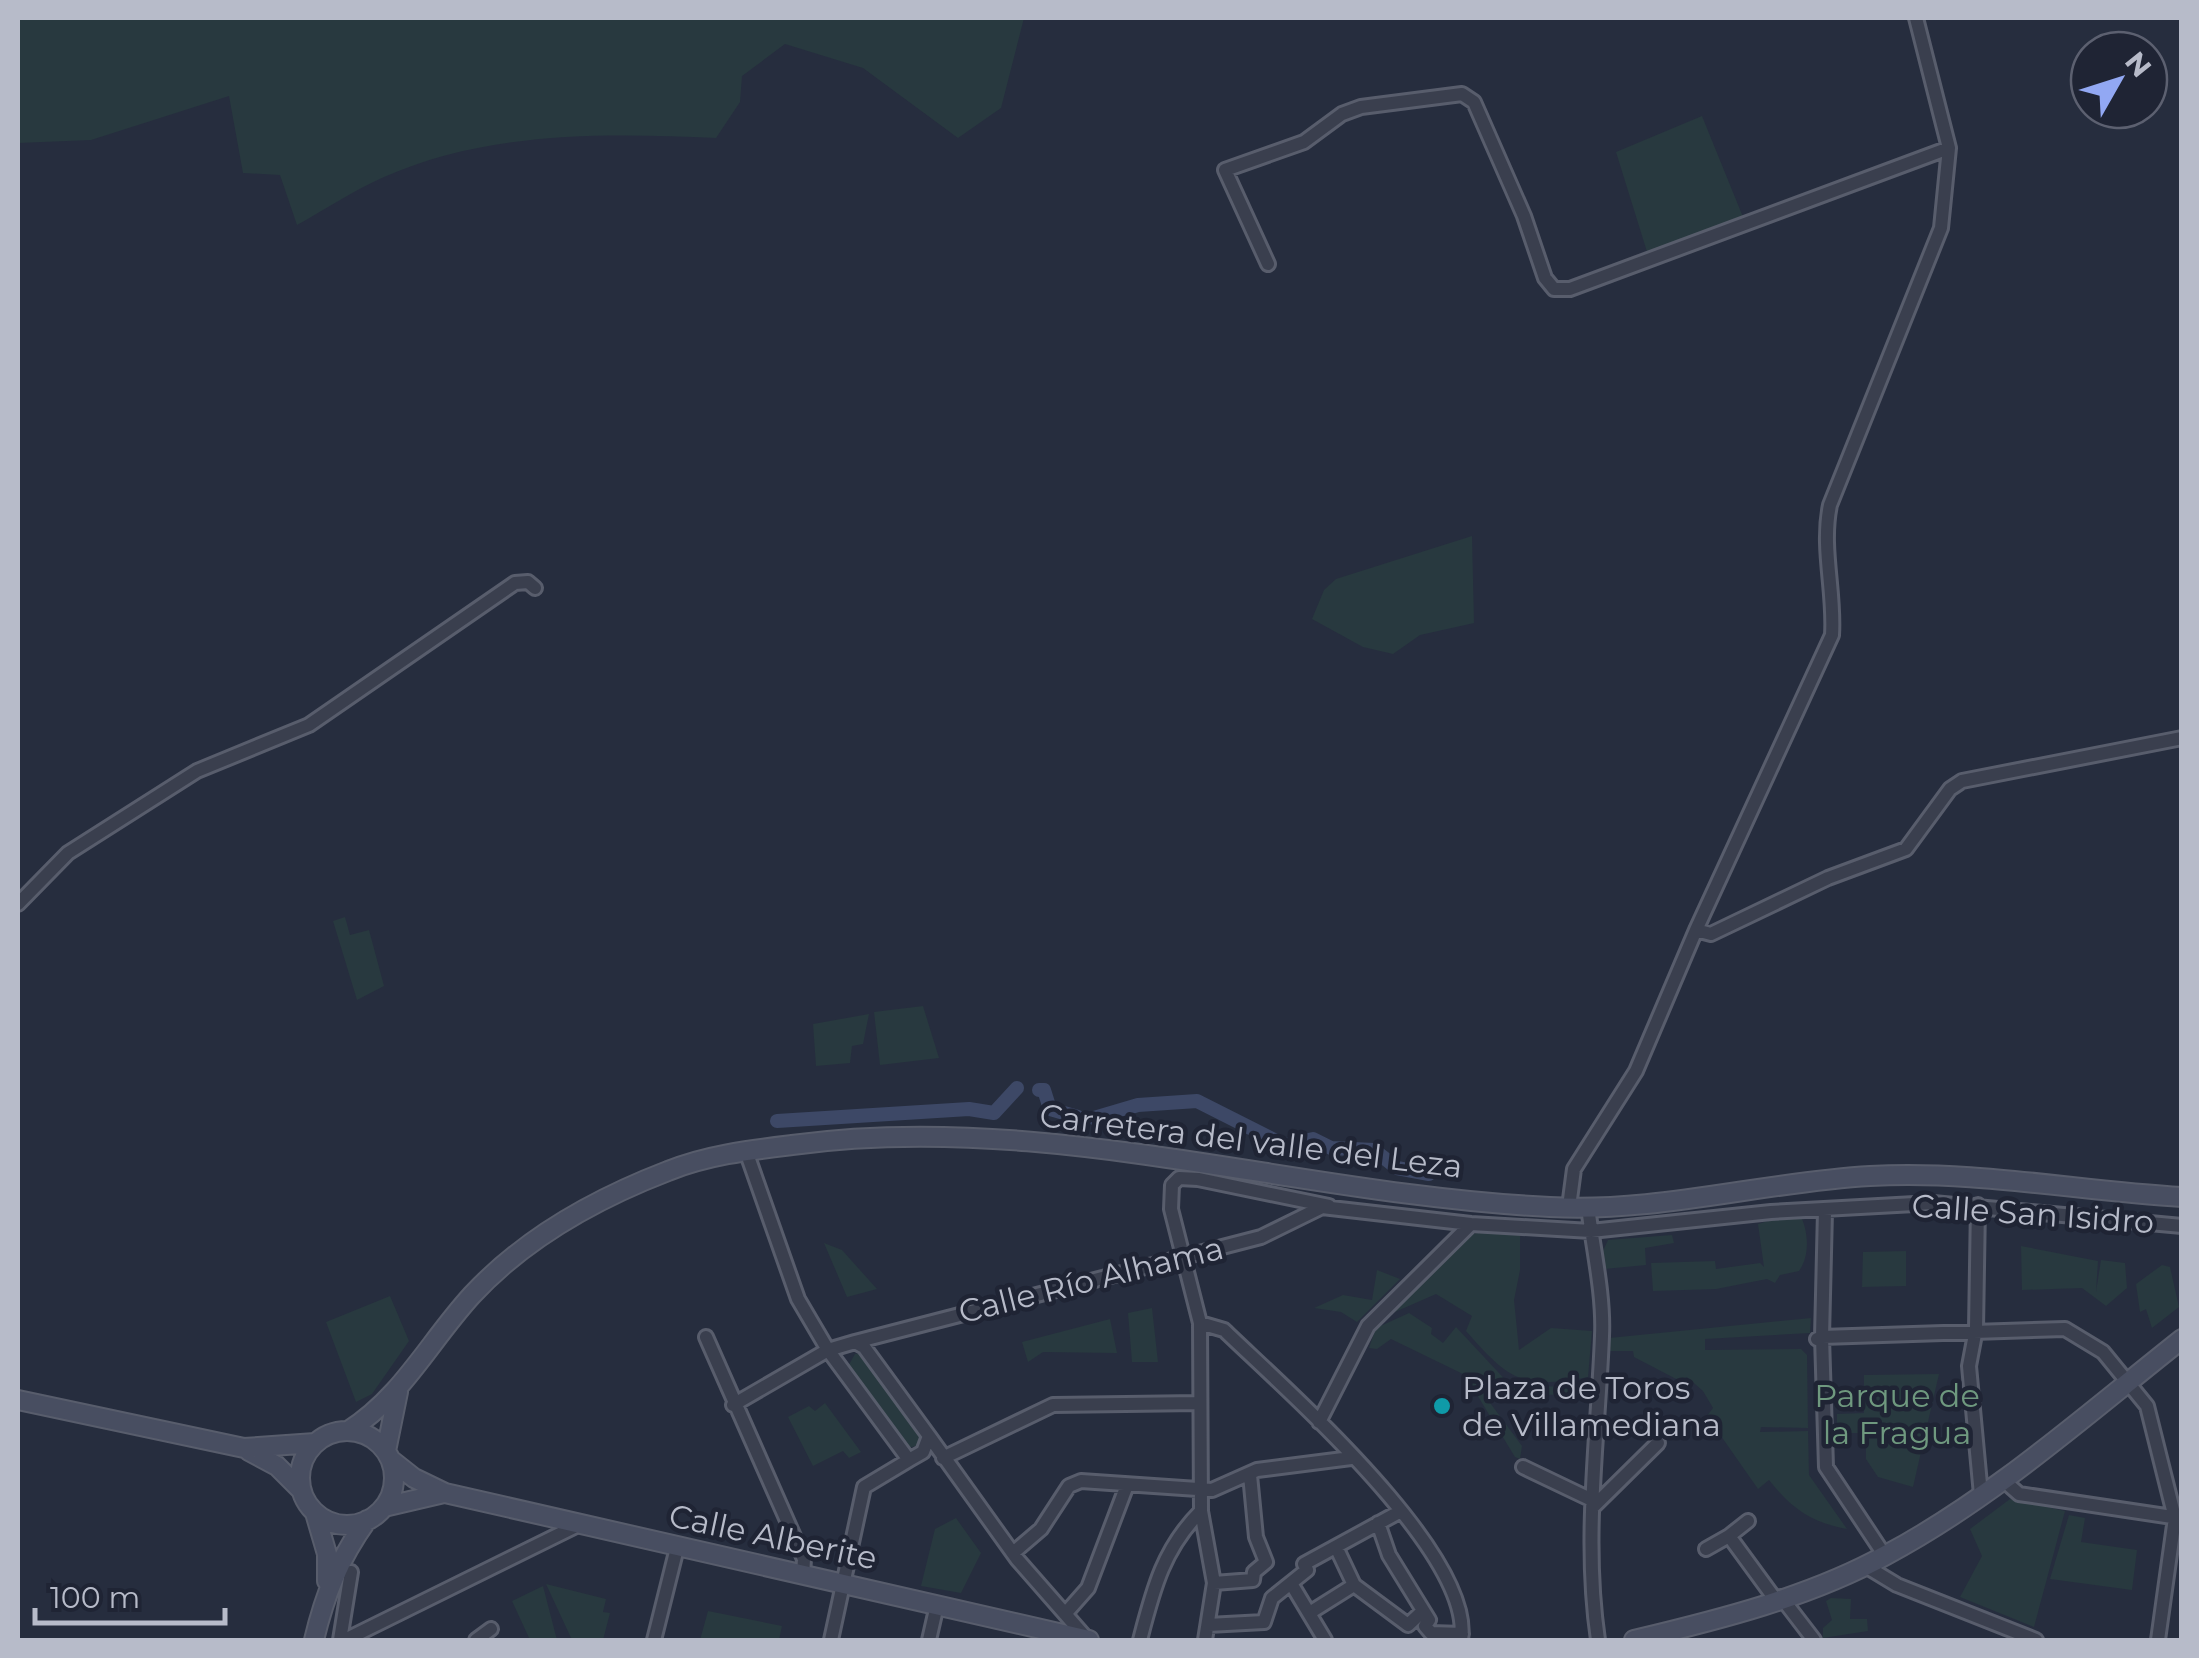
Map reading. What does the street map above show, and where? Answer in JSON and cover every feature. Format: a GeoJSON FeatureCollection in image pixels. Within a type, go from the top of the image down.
{"type":"FeatureCollection","features":[{"type":"Feature","properties":{"kind":"main road","name":"Carretera del valle del Leza"},"geometry":{"type":"LineString","coordinates":[[348,1430],[399,1392],[432,1342],[475,1292],[564,1219],[675,1168],[746,1151],[840,1138],[978,1138],[1407,1193],[1578,1207],[1646,1205],[1866,1176],[1941,1174],[2182,1198]]}},
{"type":"Feature","properties":{"kind":"main road"},"geometry":{"type":"LineString","coordinates":[[1634,1640],[1778,1598],[1876,1560],[1981,1495],[2182,1340]]}},
{"type":"Feature","properties":{"kind":"main road","name":"Carretera del valle del Leza"},"geometry":{"type":"LineString","coordinates":[[388,1455],[399,1392]]}},
{"type":"Feature","properties":{"kind":"main road"},"geometry":{"type":"LineString","coordinates":[[18,1400],[244,1448],[277,1466],[301,1490],[315,1513],[326,1554],[328,1586]]}},
{"type":"Feature","properties":{"kind":"main road"},"geometry":{"type":"LineString","coordinates":[[244,1448],[315,1442],[348,1430],[369,1436],[388,1455],[394,1479],[384,1507],[368,1520],[346,1549],[328,1586],[314,1640]]}},
{"type":"Feature","properties":{"kind":"main road"},"geometry":{"type":"LineString","coordinates":[[301,1490],[301,1464],[315,1442]]}},
{"type":"Feature","properties":{"kind":"main road","name":"Calle Alberite"},"geometry":{"type":"LineString","coordinates":[[388,1455],[414,1478],[445,1492],[1088,1640]]}},
{"type":"Feature","properties":{"kind":"main road","name":"Calle Alberite"},"geometry":{"type":"LineString","coordinates":[[384,1507],[445,1492]]}},
{"type":"Feature","properties":{"kind":"main road"},"geometry":{"type":"LineString","coordinates":[[315,1513],[335,1524],[368,1520]]}},
{"type":"Feature","properties":{"kind":"street"},"geometry":{"type":"LineString","coordinates":[[1598,1640],[1592,1598],[1592,1504],[1603,1332],[1591,1230],[1578,1207],[1574,1169],[1636,1072],[1696,930],[1832,636],[1835,597],[1826,528],[1830,506],[1941,228],[1949,148],[1916,18]]}},
{"type":"Feature","properties":{"kind":"street"},"geometry":{"type":"LineString","coordinates":[[1268,264],[1225,170],[1304,142],[1342,114],[1361,107],[1462,94],[1474,102],[1524,216],[1545,278],[1554,289],[1570,290],[1949,148]]}},
{"type":"Feature","properties":{"kind":"street"},"geometry":{"type":"LineString","coordinates":[[18,904],[68,853],[197,771],[308,725],[515,582],[528,582],[536,588]]}},
{"type":"Feature","properties":{"kind":"street"},"geometry":{"type":"LineString","coordinates":[[1696,930],[1711,934],[1828,878],[1906,849],[1950,789],[1962,781],[2182,738]]}},
{"type":"Feature","properties":{"kind":"street"},"geometry":{"type":"LineString","coordinates":[[746,1151],[798,1298],[842,1370],[915,1456]]}},
{"type":"Feature","properties":{"kind":"street"},"geometry":{"type":"LineString","coordinates":[[1205,1640],[1214,1583],[1201,1512],[1200,1323],[1171,1209],[1172,1185],[1179,1178],[1198,1179],[1340,1209]]}},
{"type":"Feature","properties":{"kind":"street","name":"Calle San Isidro"},"geometry":{"type":"LineString","coordinates":[[1340,1209],[1471,1224],[1591,1230],[1894,1204],[1978,1205],[2182,1226]]}},
{"type":"Feature","properties":{"kind":"street"},"geometry":{"type":"LineString","coordinates":[[1978,1205],[1976,1329],[1969,1390],[1981,1495]]}},
{"type":"Feature","properties":{"kind":"street","name":"Calle Río Alhama"},"geometry":{"type":"LineString","coordinates":[[828,1350],[1262,1237],[1322,1206],[1340,1209]]}},
{"type":"Feature","properties":{"kind":"street"},"geometry":{"type":"LineString","coordinates":[[1825,1211],[1822,1337],[1826,1468],[1876,1560],[1896,1586],[2036,1640]]}},
{"type":"Feature","properties":{"kind":"street"},"geometry":{"type":"LineString","coordinates":[[1318,1422],[1368,1326],[1471,1224]]}},
{"type":"Feature","properties":{"kind":"street"},"geometry":{"type":"LineString","coordinates":[[1200,1323],[1224,1330],[1401,1511],[1456,1597],[1461,1637],[1431,1634],[1423,1612],[1388,1554],[1378,1523]]}},
{"type":"Feature","properties":{"kind":"street"},"geometry":{"type":"LineString","coordinates":[[1822,1337],[2065,1329],[2103,1352],[2148,1406],[2178,1518],[2158,1640]]}},
{"type":"Feature","properties":{"kind":"street"},"geometry":{"type":"LineString","coordinates":[[706,1338],[804,1559],[803,1574]]}},
{"type":"Feature","properties":{"kind":"street"},"geometry":{"type":"LineString","coordinates":[[842,1370],[838,1358],[850,1343],[864,1347],[1013,1553],[1088,1640]]}},
{"type":"Feature","properties":{"kind":"street"},"geometry":{"type":"LineString","coordinates":[[733,1405],[828,1350]]}},
{"type":"Feature","properties":{"kind":"street"},"geometry":{"type":"LineString","coordinates":[[915,1456],[941,1454],[1053,1405],[1198,1402]]}},
{"type":"Feature","properties":{"kind":"street"},"geometry":{"type":"LineString","coordinates":[[830,1640],[844,1583],[842,1570],[864,1488],[915,1456],[930,1436]]}},
{"type":"Feature","properties":{"kind":"street"},"geometry":{"type":"LineString","coordinates":[[1592,1504],[1658,1442]]}},
{"type":"Feature","properties":{"kind":"street"},"geometry":{"type":"LineString","coordinates":[[1013,1553],[1041,1529],[1069,1486],[1081,1481],[1200,1491],[1275,1466],[1352,1458]]}},
{"type":"Feature","properties":{"kind":"street"},"geometry":{"type":"LineString","coordinates":[[1523,1467],[1592,1504]]}},
{"type":"Feature","properties":{"kind":"street"},"geometry":{"type":"LineString","coordinates":[[1250,1475],[1256,1537],[1266,1562],[1254,1572],[1253,1580]]}},
{"type":"Feature","properties":{"kind":"street"},"geometry":{"type":"LineString","coordinates":[[2002,1479],[2019,1494],[2178,1518]]}},
{"type":"Feature","properties":{"kind":"street"},"geometry":{"type":"LineString","coordinates":[[1065,1614],[1088,1588],[1126,1485]]}},
{"type":"Feature","properties":{"kind":"street"},"geometry":{"type":"LineString","coordinates":[[1208,1625],[1264,1622],[1272,1598],[1307,1570],[1304,1564],[1401,1511]]}},
{"type":"Feature","properties":{"kind":"street"},"geometry":{"type":"LineString","coordinates":[[1140,1640],[1156,1578],[1168,1551],[1175,1538],[1201,1512]]}},
{"type":"Feature","properties":{"kind":"street"},"geometry":{"type":"LineString","coordinates":[[1706,1549],[1748,1521]]}},
{"type":"Feature","properties":{"kind":"street"},"geometry":{"type":"LineString","coordinates":[[343,1640],[580,1524]]}},
{"type":"Feature","properties":{"kind":"street"},"geometry":{"type":"LineString","coordinates":[[1728,1536],[1814,1640]]}},
{"type":"Feature","properties":{"kind":"street"},"geometry":{"type":"LineString","coordinates":[[654,1640],[678,1548]]}},
{"type":"Feature","properties":{"kind":"street"},"geometry":{"type":"LineString","coordinates":[[1337,1549],[1354,1585],[1408,1624],[1423,1612]]}},
{"type":"Feature","properties":{"kind":"street"},"geometry":{"type":"LineString","coordinates":[[343,1640],[351,1572]]}},
{"type":"Feature","properties":{"kind":"street"},"geometry":{"type":"LineString","coordinates":[[1214,1583],[1253,1580],[1272,1598]]}},
{"type":"Feature","properties":{"kind":"street"},"geometry":{"type":"LineString","coordinates":[[1292,1585],[1325,1640]]}},
{"type":"Feature","properties":{"kind":"street"},"geometry":{"type":"LineString","coordinates":[[1311,1612],[1354,1585]]}},
{"type":"Feature","properties":{"kind":"street"},"geometry":{"type":"LineString","coordinates":[[930,1640],[937,1604]]}},
{"type":"Feature","properties":{"kind":"street"},"geometry":{"type":"LineString","coordinates":[[476,1640],[491,1629]]}},
{"type":"Feature","properties":{"kind":"green space"},"geometry":{"type":"Polygon","coordinates":[[[18,18],[1024,18],[1001,108],[958,138],[863,68],[785,44],[742,76],[740,102],[716,138],[547,138],[464,151],[384,177],[297,225],[280,175],[243,173],[229,96],[91,140],[18,143],[18,18]]]}},
{"type":"Feature","properties":{"kind":"green space"},"geometry":{"type":"Polygon","coordinates":[[[1702,116],[1743,217],[1648,255],[1616,152],[1702,116]]]}},
{"type":"Feature","properties":{"kind":"green space"},"geometry":{"type":"Polygon","coordinates":[[[1472,536],[1474,623],[1420,635],[1393,654],[1363,647],[1312,619],[1324,590],[1336,579],[1472,536]]]}},
{"type":"Feature","properties":{"kind":"green space"},"geometry":{"type":"Polygon","coordinates":[[[345,917],[350,935],[369,930],[384,986],[357,1000],[333,921],[345,917]]]}},
{"type":"Feature","properties":{"kind":"green space"},"geometry":{"type":"Polygon","coordinates":[[[923,1006],[939,1058],[880,1065],[874,1012],[923,1006]]]}},
{"type":"Feature","properties":{"kind":"green space"},"geometry":{"type":"Polygon","coordinates":[[[869,1014],[863,1044],[852,1046],[850,1063],[816,1066],[813,1024],[869,1014]]]}},
{"type":"Feature","properties":{"kind":"green space"},"geometry":{"type":"Polygon","coordinates":[[[1778,1218],[1802,1219],[1807,1246],[1799,1271],[1780,1275],[1775,1283],[1767,1279],[1716,1289],[1653,1291],[1651,1263],[1715,1261],[1716,1269],[1760,1263],[1764,1267],[1758,1224],[1778,1218]]]}},
{"type":"Feature","properties":{"kind":"green space"},"geometry":{"type":"Polygon","coordinates":[[[1469,1234],[1520,1234],[1520,1270],[1514,1300],[1519,1350],[1551,1328],[1592,1331],[1588,1377],[1532,1381],[1506,1371],[1466,1331],[1472,1316],[1436,1294],[1379,1319],[1469,1234]]]}},
{"type":"Feature","properties":{"kind":"green space"},"geometry":{"type":"Polygon","coordinates":[[[1672,1235],[1674,1243],[1645,1248],[1646,1265],[1604,1269],[1602,1253],[1608,1240],[1672,1235]]]}},
{"type":"Feature","properties":{"kind":"green space"},"geometry":{"type":"Polygon","coordinates":[[[824,1243],[842,1250],[877,1289],[847,1297],[824,1243]]]}},
{"type":"Feature","properties":{"kind":"green space"},"geometry":{"type":"Polygon","coordinates":[[[2021,1246],[2098,1261],[2096,1292],[2101,1260],[2125,1263],[2127,1288],[2106,1306],[2082,1288],[2022,1290],[2021,1246]]]}},
{"type":"Feature","properties":{"kind":"green space"},"geometry":{"type":"Polygon","coordinates":[[[1906,1251],[1906,1286],[1862,1287],[1863,1252],[1906,1251]]]}},
{"type":"Feature","properties":{"kind":"green space"},"geometry":{"type":"Polygon","coordinates":[[[2162,1265],[2170,1267],[2179,1307],[2152,1328],[2146,1309],[2140,1312],[2136,1284],[2162,1265]]]}},
{"type":"Feature","properties":{"kind":"green space"},"geometry":{"type":"Polygon","coordinates":[[[1377,1270],[1400,1279],[1357,1322],[1341,1312],[1314,1308],[1343,1295],[1372,1300],[1377,1270]]]}},
{"type":"Feature","properties":{"kind":"green space"},"geometry":{"type":"Polygon","coordinates":[[[390,1296],[409,1341],[372,1394],[356,1402],[326,1322],[390,1296]]]}},
{"type":"Feature","properties":{"kind":"green space"},"geometry":{"type":"Polygon","coordinates":[[[1152,1308],[1158,1362],[1132,1362],[1128,1313],[1152,1308]]]}},
{"type":"Feature","properties":{"kind":"green space"},"geometry":{"type":"Polygon","coordinates":[[[1409,1313],[1432,1328],[1431,1334],[1443,1343],[1456,1327],[1512,1387],[1589,1386],[1589,1394],[1485,1396],[1522,1446],[1520,1459],[1515,1457],[1465,1375],[1391,1339],[1377,1349],[1369,1348],[1376,1328],[1409,1313]]]}},
{"type":"Feature","properties":{"kind":"green space"},"geometry":{"type":"Polygon","coordinates":[[[1811,1318],[1810,1333],[1705,1339],[1705,1350],[1801,1349],[1807,1355],[1808,1428],[1761,1427],[1760,1432],[1808,1431],[1809,1475],[1847,1529],[1803,1513],[1769,1480],[1758,1489],[1707,1416],[1713,1408],[1703,1391],[1687,1377],[1680,1381],[1634,1357],[1633,1351],[1610,1351],[1609,1338],[1811,1318]]]}},
{"type":"Feature","properties":{"kind":"green space"},"geometry":{"type":"Polygon","coordinates":[[[1110,1319],[1117,1353],[1043,1352],[1028,1362],[1022,1342],[1110,1319]]]}},
{"type":"Feature","properties":{"kind":"green space"},"geometry":{"type":"Polygon","coordinates":[[[855,1354],[865,1354],[924,1435],[919,1445],[908,1448],[847,1368],[855,1354]]]}},
{"type":"Feature","properties":{"kind":"green space","name":"Parque de la Fragua"},"geometry":{"type":"Polygon","coordinates":[[[1939,1374],[1913,1487],[1878,1477],[1866,1459],[1866,1433],[1837,1433],[1837,1414],[1864,1413],[1864,1375],[1939,1374]]]}},
{"type":"Feature","properties":{"kind":"green space"},"geometry":{"type":"Polygon","coordinates":[[[825,1403],[861,1452],[849,1458],[843,1451],[813,1466],[788,1417],[809,1406],[815,1411],[825,1403]]]}},
{"type":"Feature","properties":{"kind":"green space"},"geometry":{"type":"Polygon","coordinates":[[[2010,1499],[2065,1511],[2034,1627],[1960,1597],[1982,1556],[1970,1529],[2010,1499]]]}},
{"type":"Feature","properties":{"kind":"green space"},"geometry":{"type":"Polygon","coordinates":[[[2069,1515],[2085,1518],[2081,1542],[2137,1550],[2132,1590],[2050,1579],[2069,1515]]]}},
{"type":"Feature","properties":{"kind":"green space"},"geometry":{"type":"Polygon","coordinates":[[[956,1518],[981,1553],[961,1593],[921,1586],[935,1529],[956,1518]]]}},
{"type":"Feature","properties":{"kind":"green space"},"geometry":{"type":"Polygon","coordinates":[[[546,1584],[606,1599],[603,1612],[610,1613],[603,1640],[572,1640],[546,1584]]]}},
{"type":"Feature","properties":{"kind":"green space"},"geometry":{"type":"Polygon","coordinates":[[[543,1586],[557,1640],[530,1640],[512,1601],[543,1586]]]}},
{"type":"Feature","properties":{"kind":"green space"},"geometry":{"type":"Polygon","coordinates":[[[1851,1599],[1850,1619],[1867,1619],[1868,1631],[1823,1638],[1823,1628],[1832,1620],[1826,1601],[1851,1599]]]}},
{"type":"Feature","properties":{"kind":"green space"},"geometry":{"type":"Polygon","coordinates":[[[708,1611],[782,1626],[779,1640],[700,1640],[708,1611]]]}},
{"type":"Feature","properties":{"kind":"waterway"},"geometry":{"type":"LineString","coordinates":[[777,1121],[969,1109],[994,1113],[1017,1088]]}},
{"type":"Feature","properties":{"kind":"waterway"},"geometry":{"type":"LineString","coordinates":[[1039,1090],[1044,1090],[1050,1109],[1078,1117]]}},
{"type":"Feature","properties":{"kind":"waterway"},"geometry":{"type":"LineString","coordinates":[[1094,1118],[1138,1105],[1197,1101],[1284,1145],[1313,1139],[1331,1148],[1374,1150],[1397,1168],[1429,1174]]}},
{"type":"Feature","properties":{"kind":"place","name":"Plaza de Toros de Villamediana"},"geometry":{"type":"Point","coordinates":[1442,1406]}}]}
